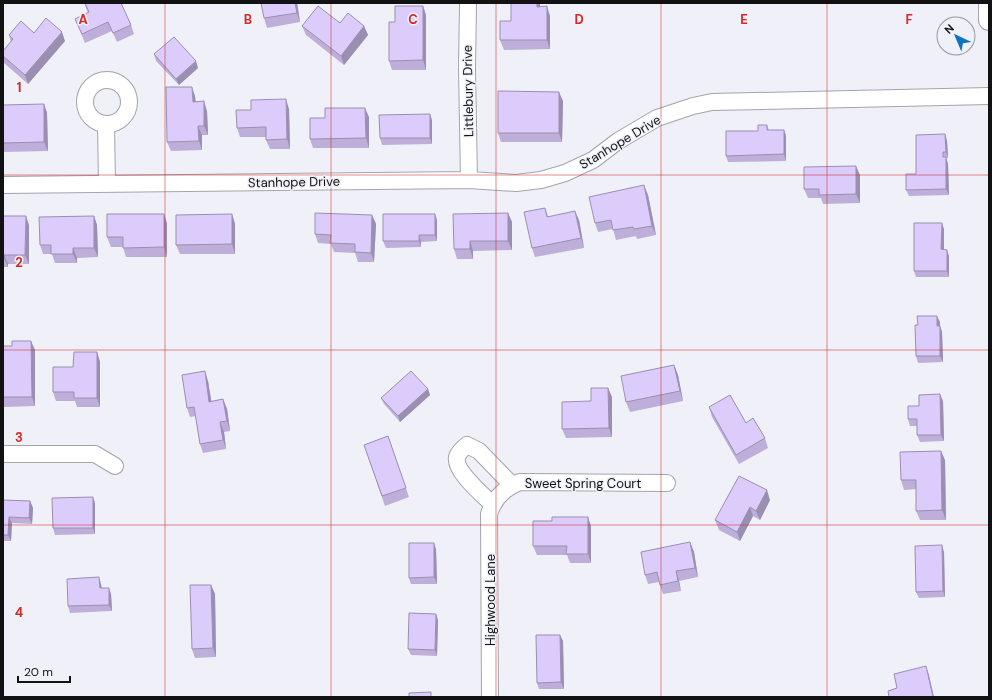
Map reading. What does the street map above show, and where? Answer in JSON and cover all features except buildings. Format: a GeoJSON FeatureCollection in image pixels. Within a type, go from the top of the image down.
{"type":"FeatureCollection","features":[{"type":"Feature","properties":{"kind":"street","name":"Littlebury Drive"},"geometry":{"type":"LineString","coordinates":[[468,3],[467,68],[469,180]]}},
{"type":"Feature","properties":{"kind":"street"},"geometry":{"type":"LineString","coordinates":[[989,3],[989,20]]}},
{"type":"Feature","properties":{"kind":"street","name":"Stanhope Drive"},"geometry":{"type":"LineString","coordinates":[[3,184],[469,180],[516,184],[541,180],[565,173],[593,160],[618,141],[657,118],[693,106],[712,102],[989,96]]}},
{"type":"Feature","properties":{"kind":"street"},"geometry":{"type":"LineString","coordinates":[[106,124],[107,184]]}},
{"type":"Feature","properties":{"kind":"street"},"geometry":{"type":"LineString","coordinates":[[3,454],[96,454],[115,466]]}},
{"type":"Feature","properties":{"kind":"street","name":"Sweet Spring Court"},"geometry":{"type":"LineString","coordinates":[[502,494],[520,482],[667,483]]}},
{"type":"Feature","properties":{"kind":"street","name":"Highwood Lane"},"geometry":{"type":"LineString","coordinates":[[490,697],[489,514],[502,494]]}}]}
